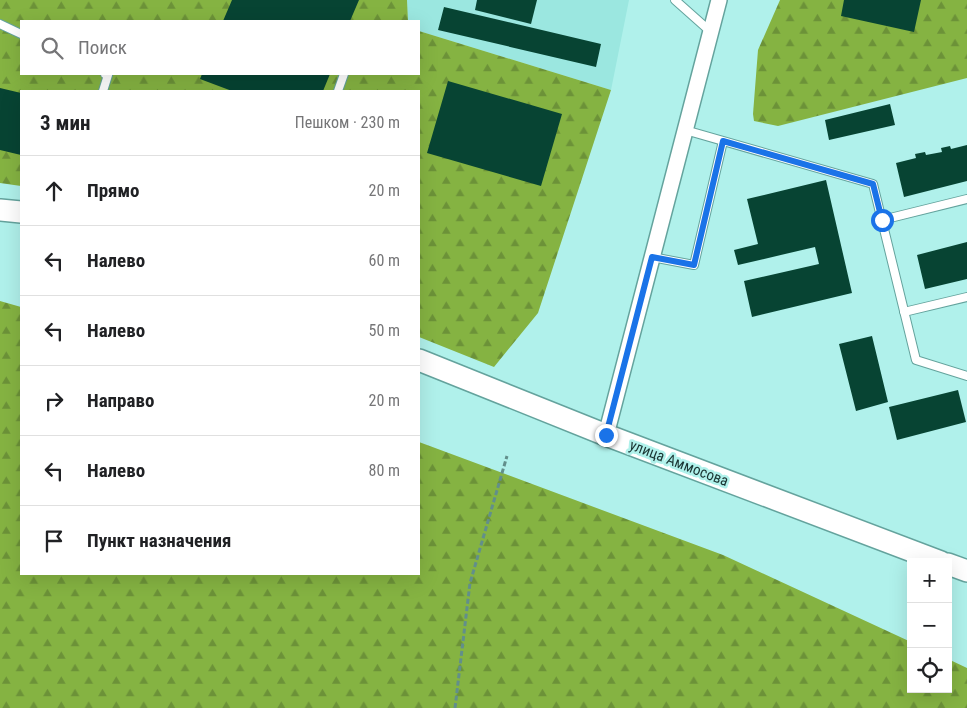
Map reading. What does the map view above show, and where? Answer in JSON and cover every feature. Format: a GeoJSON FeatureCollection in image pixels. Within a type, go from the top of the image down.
{"type":"FeatureCollection","features":[{"type":"Feature","properties":{"kind":"street"},"geometry":{"type":"LineString","coordinates":[[606,435],[719,0]]}},
{"type":"Feature","properties":{"kind":"street"},"geometry":{"type":"LineString","coordinates":[[0,210],[20,212]]}},
{"type":"Feature","properties":{"kind":"street","name":"улица Аммосова"},"geometry":{"type":"LineString","coordinates":[[420,360],[606,435],[931,558]]}},
{"type":"Feature","properties":{"kind":"street"},"geometry":{"type":"LineString","coordinates":[[952,565],[967,571]]}},
{"type":"Feature","properties":{"kind":"lane"},"geometry":{"type":"LineString","coordinates":[[675,0],[711,32]]}},
{"type":"Feature","properties":{"kind":"lane"},"geometry":{"type":"LineString","coordinates":[[0,24],[20,34]]}},
{"type":"Feature","properties":{"kind":"lane"},"geometry":{"type":"LineString","coordinates":[[103,90],[108,75]]}},
{"type":"Feature","properties":{"kind":"lane"},"geometry":{"type":"LineString","coordinates":[[338,90],[344,75]]}},
{"type":"Feature","properties":{"kind":"lane"},"geometry":{"type":"LineString","coordinates":[[685,130],[873,184],[916,360],[967,376]]}},
{"type":"Feature","properties":{"kind":"lane"},"geometry":{"type":"LineString","coordinates":[[652,257],[694,265],[723,141]]}},
{"type":"Feature","properties":{"kind":"lane"},"geometry":{"type":"LineString","coordinates":[[882,220],[967,199]]}},
{"type":"Feature","properties":{"kind":"lane"},"geometry":{"type":"LineString","coordinates":[[904,312],[967,297]]}},
{"type":"Feature","properties":{"kind":"path"},"geometry":{"type":"LineString","coordinates":[[454,708],[470,583],[506,456]]}},
{"type":"Feature","properties":{"kind":"shaded area"},"geometry":{"type":"Polygon","coordinates":[[[407,0],[629,0],[611,90],[420,31],[420,20],[408,20],[407,0]]]}},
{"type":"Feature","properties":{"kind":"green space"},"geometry":{"type":"Polygon","coordinates":[[[0,0],[407,0],[408,20],[20,20],[20,75],[420,75],[420,31],[611,90],[538,313],[494,367],[420,337],[420,90],[20,90],[20,186],[0,183],[0,0]]]}},
{"type":"Feature","properties":{"kind":"green space"},"geometry":{"type":"Polygon","coordinates":[[[780,0],[967,0],[967,78],[778,126],[754,121],[758,50],[780,0]]]}},
{"type":"Feature","properties":{"kind":"green space"},"geometry":{"type":"Polygon","coordinates":[[[0,301],[20,307],[20,575],[420,575],[420,442],[723,555],[907,640],[907,693],[952,693],[952,661],[967,668],[967,708],[0,708],[0,301]]]}},
{"type":"Feature","properties":{"kind":"building"},"geometry":{"type":"Polygon","coordinates":[[[232,0],[359,0],[350,20],[223,20],[232,0]]]}},
{"type":"Feature","properties":{"kind":"building"},"geometry":{"type":"Polygon","coordinates":[[[477,0],[537,0],[531,24],[475,10],[477,0]]]}},
{"type":"Feature","properties":{"kind":"building"},"geometry":{"type":"Polygon","coordinates":[[[844,0],[921,0],[914,32],[841,16],[844,0]]]}},
{"type":"Feature","properties":{"kind":"building"},"geometry":{"type":"Polygon","coordinates":[[[444,7],[601,44],[596,67],[438,30],[444,7]]]}},
{"type":"Feature","properties":{"kind":"building"},"geometry":{"type":"Polygon","coordinates":[[[202,75],[330,75],[323,90],[229,90],[200,79],[202,75]]]}},
{"type":"Feature","properties":{"kind":"building"},"geometry":{"type":"Polygon","coordinates":[[[448,81],[562,114],[541,186],[427,153],[448,81]]]}},
{"type":"Feature","properties":{"kind":"building"},"geometry":{"type":"Polygon","coordinates":[[[0,88],[20,93],[20,155],[0,150],[0,88]]]}},
{"type":"Feature","properties":{"kind":"building"},"geometry":{"type":"Polygon","coordinates":[[[890,104],[895,125],[829,140],[825,120],[890,104]]]}},
{"type":"Feature","properties":{"kind":"building"},"geometry":{"type":"Polygon","coordinates":[[[967,145],[967,181],[904,197],[896,163],[916,158],[915,154],[925,152],[926,155],[942,152],[941,148],[950,146],[951,149],[967,145]]]}},
{"type":"Feature","properties":{"kind":"building"},"geometry":{"type":"Polygon","coordinates":[[[826,180],[852,293],[752,317],[744,281],[819,264],[815,247],[738,265],[734,250],[758,244],[747,199],[826,180]]]}},
{"type":"Feature","properties":{"kind":"building"},"geometry":{"type":"Polygon","coordinates":[[[967,242],[967,279],[925,289],[917,255],[967,242]]]}},
{"type":"Feature","properties":{"kind":"building"},"geometry":{"type":"Polygon","coordinates":[[[872,336],[888,402],[856,411],[839,344],[872,336]]]}},
{"type":"Feature","properties":{"kind":"building"},"geometry":{"type":"Polygon","coordinates":[[[958,390],[966,422],[897,440],[889,407],[958,390]]]}},
{"type":"Feature","properties":{"kind":"route"},"geometry":{"type":"LineString","coordinates":[[606,435],[652,257],[694,265],[723,141],[873,184],[882,220]]}}]}
